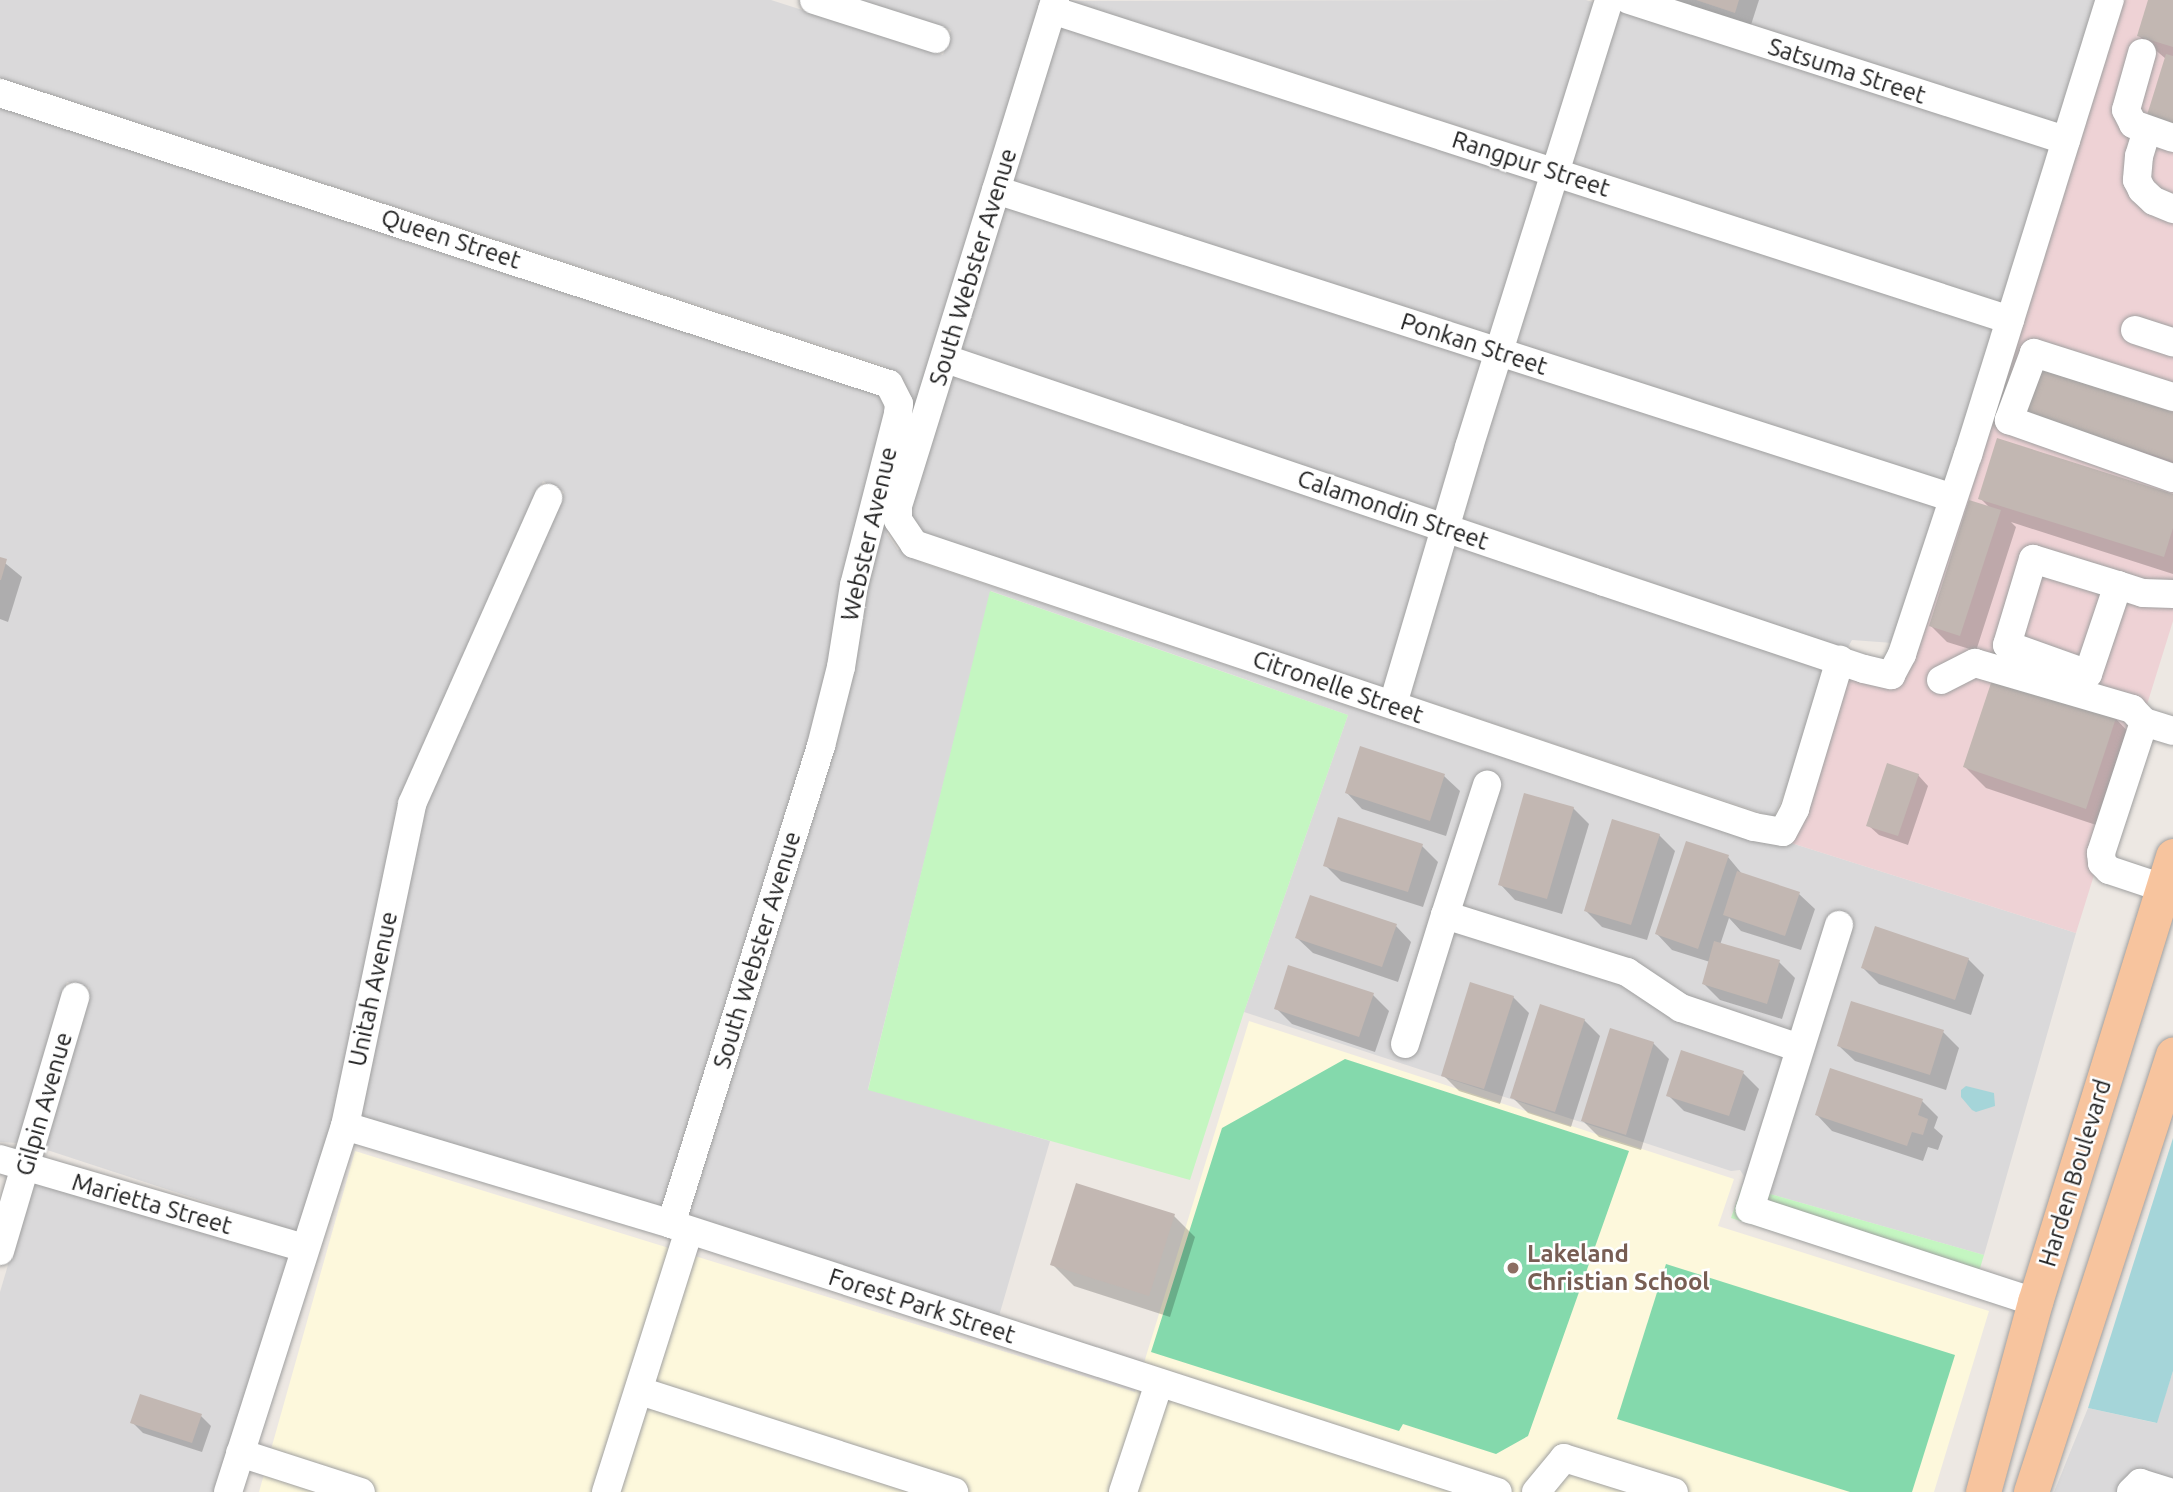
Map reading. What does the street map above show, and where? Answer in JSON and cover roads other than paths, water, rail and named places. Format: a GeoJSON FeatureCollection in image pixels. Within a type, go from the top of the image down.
{"type":"FeatureCollection","features":[{"type":"Feature","properties":{"kind":"main road","name":"Harden Boulevard"},"geometry":{"type":"LineString","coordinates":[[1982,1491],[2035,1302],[2168,872]]}},
{"type":"Feature","properties":{"kind":"main road"},"geometry":{"type":"LineString","coordinates":[[2031,1492],[2173,1054]]}},
{"type":"Feature","properties":{"kind":"street"},"geometry":{"type":"LineString","coordinates":[[814,0],[936,39]]}},
{"type":"Feature","properties":{"kind":"street"},"geometry":{"type":"LineString","coordinates":[[1393,704],[1499,351],[1609,0]]}},
{"type":"Feature","properties":{"kind":"street","name":"Satsuma Street"},"geometry":{"type":"LineString","coordinates":[[1629,0],[2066,141]]}},
{"type":"Feature","properties":{"kind":"street"},"geometry":{"type":"LineString","coordinates":[[1953,498],[2110,0]]}},
{"type":"Feature","properties":{"kind":"street","name":"Rangpur Street"},"geometry":{"type":"LineString","coordinates":[[1054,5],[2010,320]]}},
{"type":"Feature","properties":{"kind":"street","name":"South Webster Avenue"},"geometry":{"type":"LineString","coordinates":[[903,533],[898,520],[898,506],[946,359],[1054,5]]}},
{"type":"Feature","properties":{"kind":"street"},"geometry":{"type":"LineString","coordinates":[[2142,53],[2126,110],[2133,124],[2160,134],[2139,156],[2137,180],[2142,190],[2154,201],[2173,209]]}},
{"type":"Feature","properties":{"kind":"street","name":"Queen Street"},"geometry":{"type":"LineString","coordinates":[[0,93],[878,377],[889,384],[895,394]]}},
{"type":"Feature","properties":{"kind":"street","name":"Ponkan Street"},"geometry":{"type":"LineString","coordinates":[[996,190],[1953,498]]}},
{"type":"Feature","properties":{"kind":"street"},"geometry":{"type":"LineString","coordinates":[[2134,330],[2173,342]]}},
{"type":"Feature","properties":{"kind":"street"},"geometry":{"type":"LineString","coordinates":[[2173,397],[2034,353],[2009,420],[2173,478]]}},
{"type":"Feature","properties":{"kind":"street","name":"Calamondin Street"},"geometry":{"type":"LineString","coordinates":[[946,359],[1891,675],[1902,654],[1953,498]]}},
{"type":"Feature","properties":{"kind":"street","name":"Webster Avenue"},"geometry":{"type":"LineString","coordinates":[[839,674],[854,586],[898,414],[895,394]]}},
{"type":"Feature","properties":{"kind":"street","name":"Unitah Avenue"},"geometry":{"type":"LineString","coordinates":[[228,1492],[345,1126],[412,804],[548,498]]}},
{"type":"Feature","properties":{"kind":"street","name":"Citronelle Street"},"geometry":{"type":"LineString","coordinates":[[903,533],[914,544],[926,550],[1393,704],[1741,823],[1778,832],[1783,832],[1795,809],[1840,660]]}},
{"type":"Feature","properties":{"kind":"street"},"geometry":{"type":"LineString","coordinates":[[2118,585],[2088,674],[2007,645],[2034,559],[2118,585],[2143,593],[2173,594]]}},
{"type":"Feature","properties":{"kind":"street"},"geometry":{"type":"LineString","coordinates":[[1941,680],[1975,663],[2132,709],[2144,722],[2173,731]]}},
{"type":"Feature","properties":{"kind":"street","name":"South Webster Avenue"},"geometry":{"type":"LineString","coordinates":[[606,1492],[640,1391],[680,1227],[839,674]]}},
{"type":"Feature","properties":{"kind":"street"},"geometry":{"type":"LineString","coordinates":[[2144,722],[2101,853],[2102,863],[2109,870],[2168,872]]}},
{"type":"Feature","properties":{"kind":"street"},"geometry":{"type":"LineString","coordinates":[[1405,1044],[1487,785]]}},
{"type":"Feature","properties":{"kind":"street"},"geometry":{"type":"LineString","coordinates":[[1446,915],[1627,972],[1681,1008],[1800,1048]]}},
{"type":"Feature","properties":{"kind":"street"},"geometry":{"type":"LineString","coordinates":[[1839,925],[1751,1209],[2035,1302]]}},
{"type":"Feature","properties":{"kind":"street","name":"Gilpin Avenue"},"geometry":{"type":"LineString","coordinates":[[0,1251],[13,1163],[75,998]]}},
{"type":"Feature","properties":{"kind":"street","name":"Forest Park Street"},"geometry":{"type":"LineString","coordinates":[[345,1126],[680,1227],[1498,1492]]}},
{"type":"Feature","properties":{"kind":"street","name":"Marietta Street"},"geometry":{"type":"LineString","coordinates":[[13,1163],[304,1248]]}},
{"type":"Feature","properties":{"kind":"street"},"geometry":{"type":"LineString","coordinates":[[1123,1492],[1159,1383]]}},
{"type":"Feature","properties":{"kind":"street"},"geometry":{"type":"LineString","coordinates":[[640,1391],[954,1492]]}},
{"type":"Feature","properties":{"kind":"street"},"geometry":{"type":"LineString","coordinates":[[240,1454],[333,1488],[361,1492]]}},
{"type":"Feature","properties":{"kind":"street"},"geometry":{"type":"LineString","coordinates":[[1536,1492],[1564,1458],[1674,1492]]}},
{"type":"Feature","properties":{"kind":"street"},"geometry":{"type":"LineString","coordinates":[[2131,1492],[2140,1483],[2170,1492]]}},
{"type":"Feature","properties":{"kind":"water"},"geometry":{"type":"Polygon","coordinates":[[[1966,1086],[1994,1093],[1995,1106],[1976,1112],[1972,1110],[1961,1097],[1961,1090],[1966,1086]]]}},
{"type":"Feature","properties":{"kind":"water"},"geometry":{"type":"Polygon","coordinates":[[[2173,1138],[2173,1371],[2157,1423],[2088,1408],[2173,1138]]]}},
{"type":"Feature","properties":{"kind":"place","name":"Lakeland Christian School"},"geometry":{"type":"Point","coordinates":[1513,1268]}}]}
